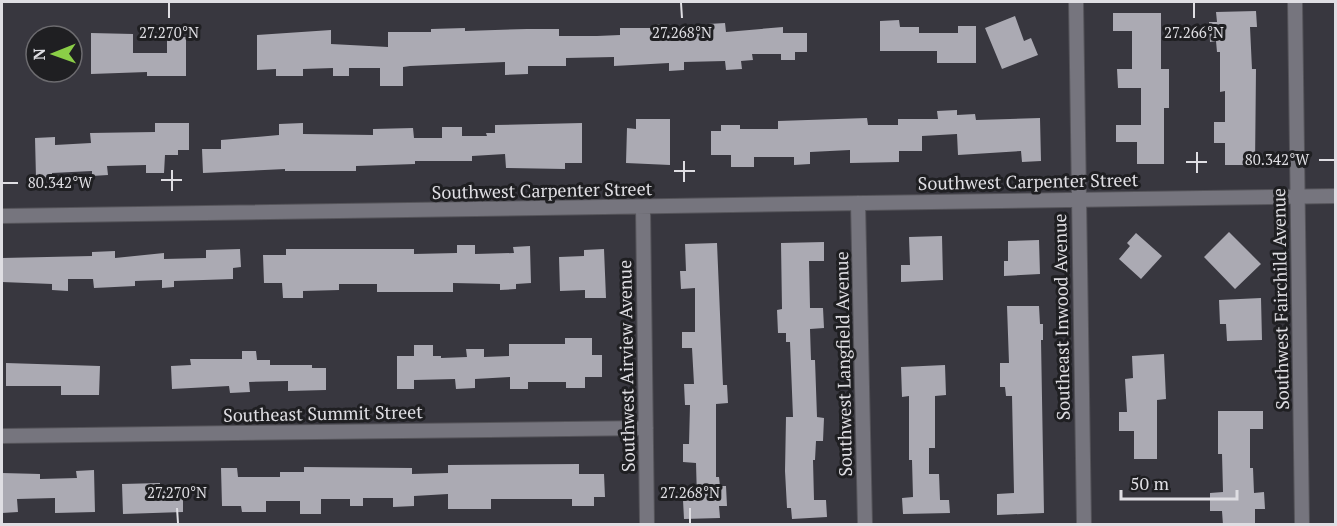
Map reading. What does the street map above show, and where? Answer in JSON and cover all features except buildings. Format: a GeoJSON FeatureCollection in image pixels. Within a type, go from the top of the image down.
{"type":"FeatureCollection","features":[{"type":"Feature","properties":{"kind":"street","name":"Southeast Inwood Avenue"},"geometry":{"type":"LineString","coordinates":[[1076,2],[1084,525]]}},
{"type":"Feature","properties":{"kind":"street","name":"Southwest Fairchild Avenue"},"geometry":{"type":"LineString","coordinates":[[1295,2],[1302,525]]}},
{"type":"Feature","properties":{"kind":"street","name":"Southwest Carpenter Street"},"geometry":{"type":"LineString","coordinates":[[2,216],[1335,196]]}},
{"type":"Feature","properties":{"kind":"street","name":"Southwest Langfield Avenue"},"geometry":{"type":"LineString","coordinates":[[858,203],[866,525]]}},
{"type":"Feature","properties":{"kind":"street","name":"Southwest Airview Avenue"},"geometry":{"type":"LineString","coordinates":[[643,207],[647,525]]}},
{"type":"Feature","properties":{"kind":"street","name":"Southeast Summit Street"},"geometry":{"type":"LineString","coordinates":[[2,436],[646,428]]}}]}
